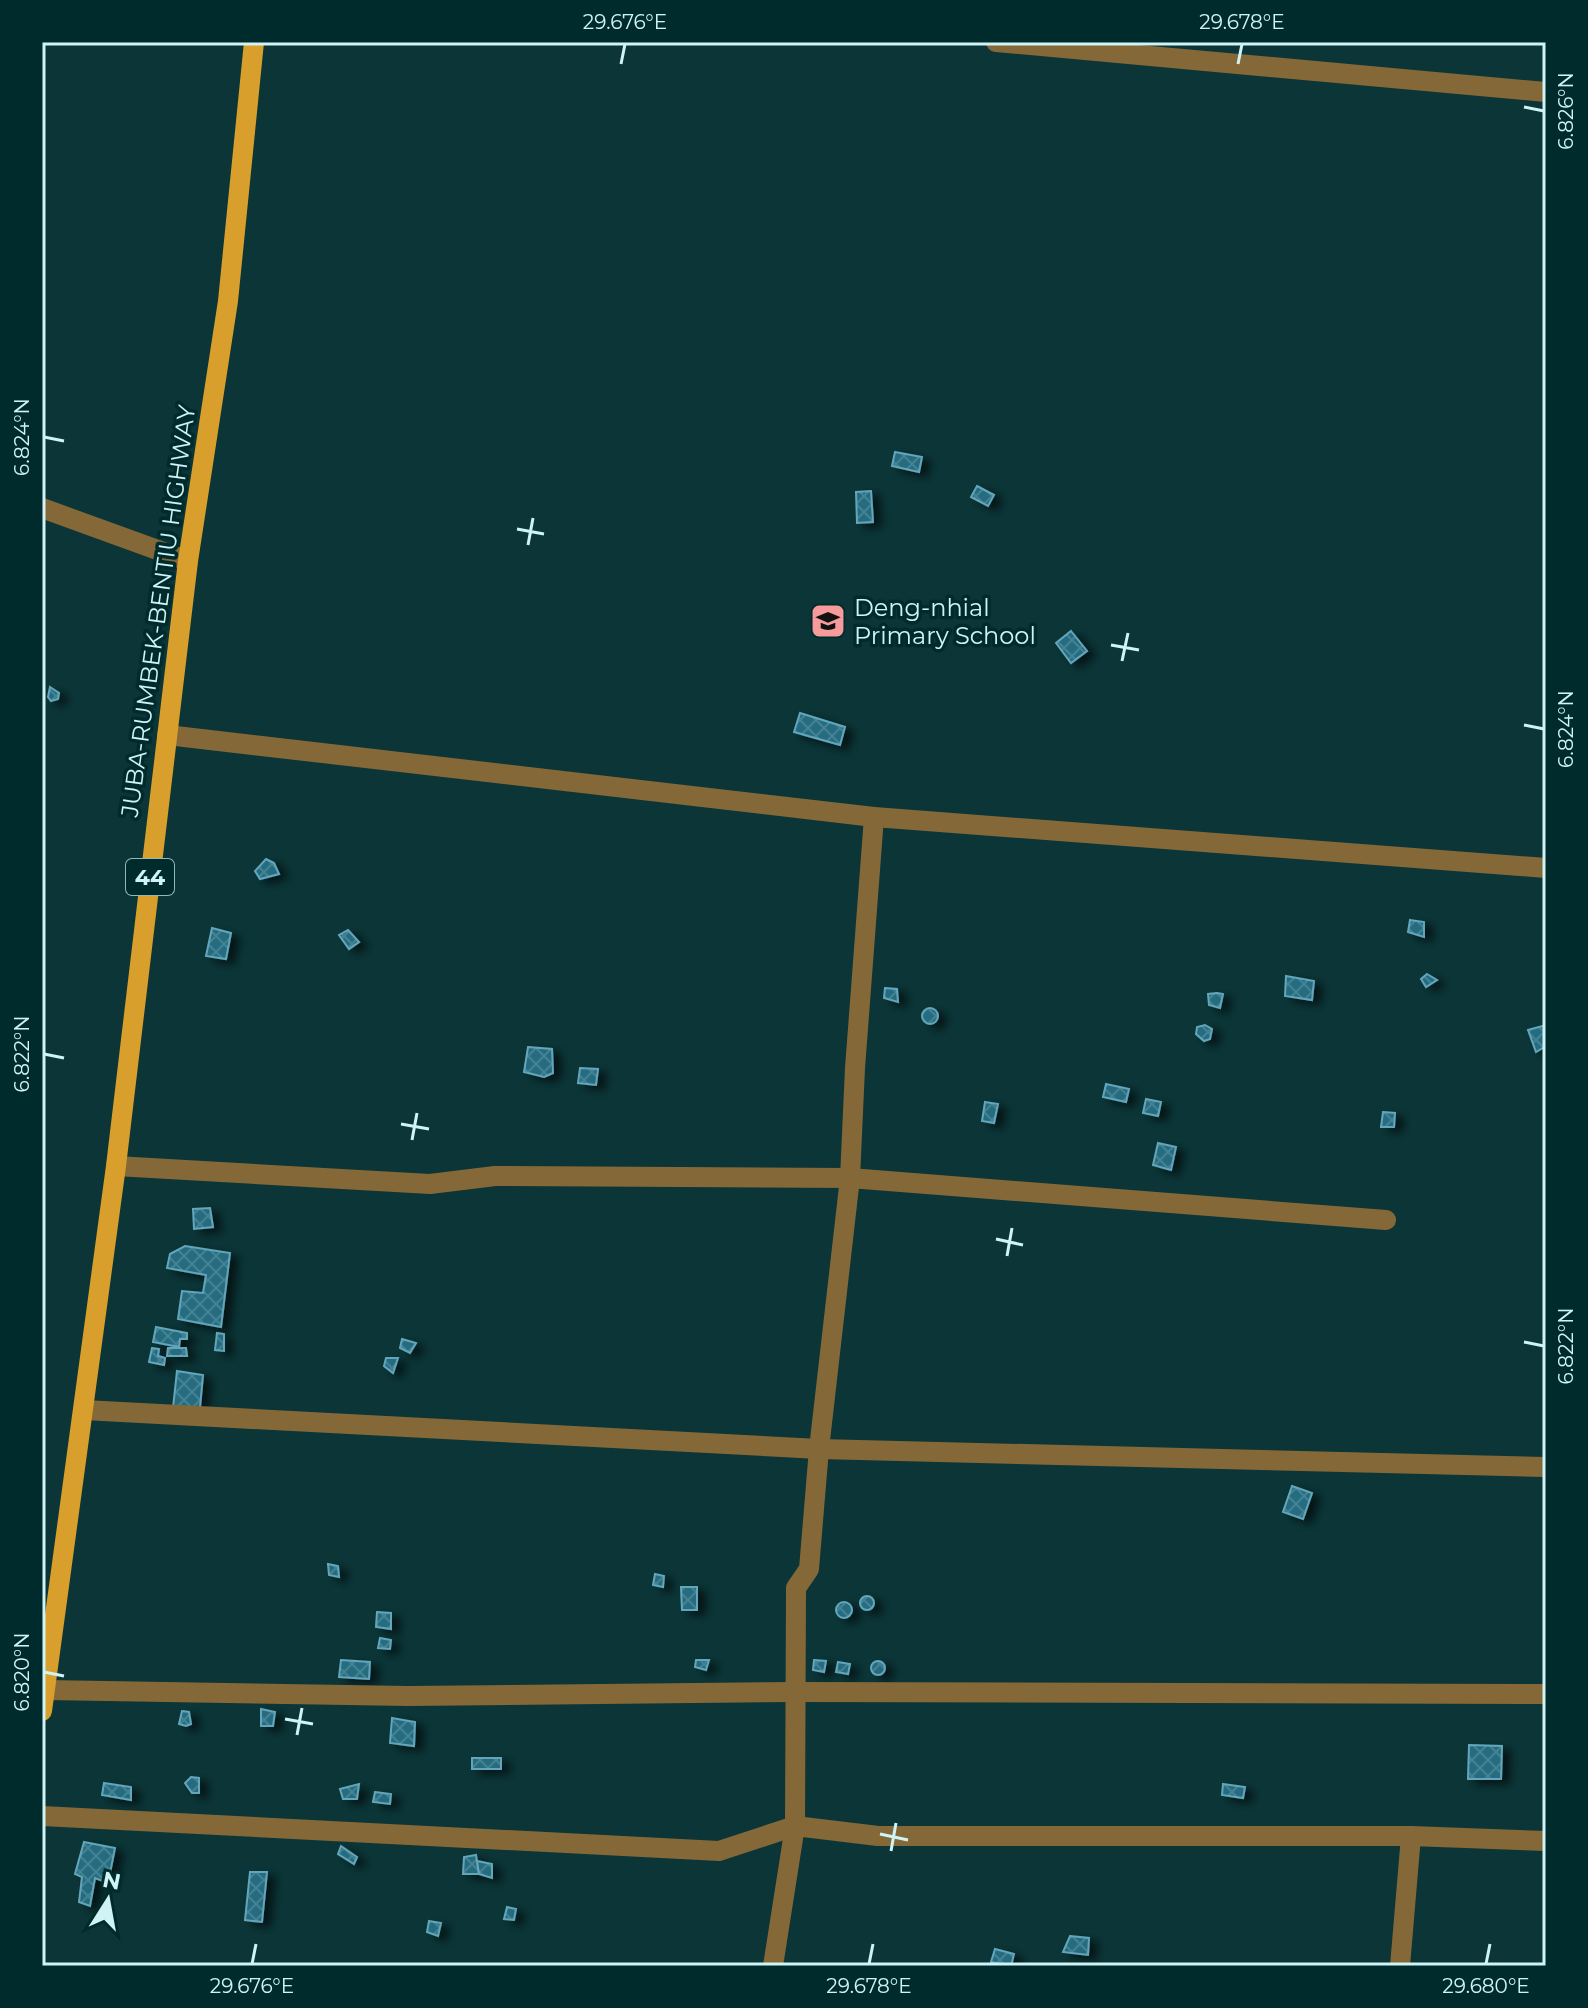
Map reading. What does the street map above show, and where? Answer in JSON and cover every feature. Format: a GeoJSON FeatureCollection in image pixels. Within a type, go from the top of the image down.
{"type":"FeatureCollection","features":[{"type":"Feature","properties":{"kind":"main road","name":"JUBA-RUMBEK-BENTIU HIGHWAY"},"geometry":{"type":"LineString","coordinates":[[43,1700],[116,1166],[188,561],[228,301],[254,42]]}},
{"type":"Feature","properties":{"kind":"street"},"geometry":{"type":"LineString","coordinates":[[996,42],[1546,92]]}},
{"type":"Feature","properties":{"kind":"street"},"geometry":{"type":"LineString","coordinates":[[42,508],[188,561]]}},
{"type":"Feature","properties":{"kind":"street"},"geometry":{"type":"LineString","coordinates":[[167,735],[874,817],[1546,868]]}},
{"type":"Feature","properties":{"kind":"street"},"geometry":{"type":"LineString","coordinates":[[773,1966],[795,1826],[796,1588],[809,1569],[819,1449],[850,1178],[874,817]]}},
{"type":"Feature","properties":{"kind":"street"},"geometry":{"type":"LineString","coordinates":[[116,1166],[430,1184],[495,1176],[850,1178],[1386,1220]]}},
{"type":"Feature","properties":{"kind":"street"},"geometry":{"type":"LineString","coordinates":[[84,1410],[819,1449],[1546,1467]]}},
{"type":"Feature","properties":{"kind":"street"},"geometry":{"type":"LineString","coordinates":[[43,1700],[794,1692],[1546,1694]]}},
{"type":"Feature","properties":{"kind":"street"},"geometry":{"type":"LineString","coordinates":[[42,1816],[719,1851],[795,1826],[878,1836],[1411,1836],[1546,1841]]}},
{"type":"Feature","properties":{"kind":"street"},"geometry":{"type":"LineString","coordinates":[[1400,1966],[1411,1836]]}},
{"type":"Feature","properties":{"kind":"building"},"geometry":{"type":"Polygon","coordinates":[[[895,452],[922,457],[919,472],[892,466],[895,452]]]}},
{"type":"Feature","properties":{"kind":"building"},"geometry":{"type":"Polygon","coordinates":[[[977,486],[994,495],[988,506],[971,497],[977,486]]]}},
{"type":"Feature","properties":{"kind":"building"},"geometry":{"type":"Polygon","coordinates":[[[871,491],[873,522],[857,523],[856,492],[871,491]]]}},
{"type":"Feature","properties":{"kind":"building"},"geometry":{"type":"Polygon","coordinates":[[[1071,631],[1087,651],[1071,663],[1056,643],[1071,631]]]}},
{"type":"Feature","properties":{"kind":"building"},"geometry":{"type":"Polygon","coordinates":[[[50,687],[59,693],[58,699],[51,701],[48,697],[50,687]]]}},
{"type":"Feature","properties":{"kind":"building"},"geometry":{"type":"Polygon","coordinates":[[[800,713],[845,727],[840,745],[794,732],[800,713]]]}},
{"type":"Feature","properties":{"kind":"building"},"geometry":{"type":"Polygon","coordinates":[[[266,859],[274,863],[279,874],[260,879],[255,871],[266,859]]]}},
{"type":"Feature","properties":{"kind":"building"},"geometry":{"type":"Polygon","coordinates":[[[1410,920],[1424,922],[1424,937],[1408,932],[1410,920]]]}},
{"type":"Feature","properties":{"kind":"building"},"geometry":{"type":"Polygon","coordinates":[[[212,928],[231,933],[226,959],[206,956],[212,928]]]}},
{"type":"Feature","properties":{"kind":"building"},"geometry":{"type":"Polygon","coordinates":[[[348,930],[359,942],[349,949],[339,935],[348,930]]]}},
{"type":"Feature","properties":{"kind":"building"},"geometry":{"type":"Polygon","coordinates":[[[1427,974],[1437,980],[1426,987],[1421,979],[1427,974]]]}},
{"type":"Feature","properties":{"kind":"building"},"geometry":{"type":"Polygon","coordinates":[[[1286,976],[1314,981],[1312,1000],[1285,996],[1286,976]]]}},
{"type":"Feature","properties":{"kind":"building"},"geometry":{"type":"Polygon","coordinates":[[[885,988],[897,989],[898,1002],[884,998],[885,988]]]}},
{"type":"Feature","properties":{"kind":"building"},"geometry":{"type":"Polygon","coordinates":[[[1208,994],[1223,994],[1220,1008],[1209,1005],[1208,994]]]}},
{"type":"Feature","properties":{"kind":"building"},"geometry":{"type":"Polygon","coordinates":[[[930,1008],[936,1010],[936,1022],[930,1024],[924,1022],[922,1016],[924,1010],[930,1008]]]}},
{"type":"Feature","properties":{"kind":"building"},"geometry":{"type":"Polygon","coordinates":[[[1205,1025],[1212,1029],[1210,1039],[1204,1041],[1196,1034],[1197,1027],[1205,1025]]]}},
{"type":"Feature","properties":{"kind":"building"},"geometry":{"type":"Polygon","coordinates":[[[1546,1025],[1546,1046],[1536,1052],[1528,1030],[1546,1025]]]}},
{"type":"Feature","properties":{"kind":"building"},"geometry":{"type":"Polygon","coordinates":[[[528,1047],[552,1049],[553,1073],[544,1077],[524,1072],[528,1047]]]}},
{"type":"Feature","properties":{"kind":"building"},"geometry":{"type":"Polygon","coordinates":[[[580,1068],[598,1069],[596,1085],[578,1083],[580,1068]]]}},
{"type":"Feature","properties":{"kind":"building"},"geometry":{"type":"Polygon","coordinates":[[[1106,1084],[1129,1089],[1126,1102],[1103,1097],[1106,1084]]]}},
{"type":"Feature","properties":{"kind":"building"},"geometry":{"type":"Polygon","coordinates":[[[1146,1099],[1161,1102],[1158,1116],[1143,1113],[1146,1099]]]}},
{"type":"Feature","properties":{"kind":"building"},"geometry":{"type":"Polygon","coordinates":[[[985,1102],[998,1104],[994,1123],[982,1121],[985,1102]]]}},
{"type":"Feature","properties":{"kind":"building"},"geometry":{"type":"Polygon","coordinates":[[[1383,1112],[1395,1113],[1394,1127],[1381,1127],[1383,1112]]]}},
{"type":"Feature","properties":{"kind":"building"},"geometry":{"type":"Polygon","coordinates":[[[1158,1143],[1176,1147],[1171,1170],[1153,1165],[1158,1143]]]}},
{"type":"Feature","properties":{"kind":"building"},"geometry":{"type":"Polygon","coordinates":[[[210,1208],[213,1227],[194,1229],[193,1209],[210,1208]]]}},
{"type":"Feature","properties":{"kind":"building"},"geometry":{"type":"Polygon","coordinates":[[[185,1246],[230,1253],[221,1327],[178,1319],[182,1291],[203,1293],[206,1275],[167,1268],[170,1254],[185,1246]]]}},
{"type":"Feature","properties":{"kind":"building"},"geometry":{"type":"Polygon","coordinates":[[[156,1327],[187,1333],[187,1339],[180,1339],[179,1347],[153,1342],[156,1327]]]}},
{"type":"Feature","properties":{"kind":"building"},"geometry":{"type":"Polygon","coordinates":[[[217,1333],[224,1334],[224,1351],[215,1350],[217,1333]]]}},
{"type":"Feature","properties":{"kind":"building"},"geometry":{"type":"Polygon","coordinates":[[[402,1339],[416,1343],[410,1353],[400,1348],[402,1339]]]}},
{"type":"Feature","properties":{"kind":"building"},"geometry":{"type":"Polygon","coordinates":[[[152,1348],[159,1349],[158,1356],[165,1358],[164,1365],[149,1362],[152,1348]]]}},
{"type":"Feature","properties":{"kind":"building"},"geometry":{"type":"Polygon","coordinates":[[[168,1348],[186,1348],[187,1356],[167,1356],[168,1348]]]}},
{"type":"Feature","properties":{"kind":"building"},"geometry":{"type":"Polygon","coordinates":[[[386,1358],[398,1358],[393,1373],[384,1366],[386,1358]]]}},
{"type":"Feature","properties":{"kind":"building"},"geometry":{"type":"Polygon","coordinates":[[[177,1371],[203,1375],[200,1407],[173,1408],[177,1371]]]}},
{"type":"Feature","properties":{"kind":"building"},"geometry":{"type":"Polygon","coordinates":[[[1292,1486],[1312,1493],[1303,1519],[1283,1512],[1292,1486]]]}},
{"type":"Feature","properties":{"kind":"building"},"geometry":{"type":"Polygon","coordinates":[[[328,1564],[338,1566],[339,1577],[329,1575],[328,1564]]]}},
{"type":"Feature","properties":{"kind":"building"},"geometry":{"type":"Polygon","coordinates":[[[655,1574],[664,1576],[663,1587],[653,1585],[655,1574]]]}},
{"type":"Feature","properties":{"kind":"building"},"geometry":{"type":"Polygon","coordinates":[[[681,1587],[697,1587],[697,1610],[682,1610],[681,1587]]]}},
{"type":"Feature","properties":{"kind":"building"},"geometry":{"type":"Polygon","coordinates":[[[867,1596],[874,1603],[867,1610],[860,1603],[867,1596]]]}},
{"type":"Feature","properties":{"kind":"building"},"geometry":{"type":"Polygon","coordinates":[[[841,1602],[847,1602],[852,1610],[850,1616],[841,1618],[836,1613],[836,1607],[841,1602]]]}},
{"type":"Feature","properties":{"kind":"building"},"geometry":{"type":"Polygon","coordinates":[[[377,1612],[391,1613],[391,1629],[376,1627],[377,1612]]]}},
{"type":"Feature","properties":{"kind":"building"},"geometry":{"type":"Polygon","coordinates":[[[380,1638],[391,1640],[390,1649],[378,1648],[380,1638]]]}},
{"type":"Feature","properties":{"kind":"building"},"geometry":{"type":"Polygon","coordinates":[[[341,1660],[370,1662],[369,1679],[339,1677],[341,1660]]]}},
{"type":"Feature","properties":{"kind":"building"},"geometry":{"type":"Polygon","coordinates":[[[696,1660],[709,1660],[706,1670],[695,1667],[696,1660]]]}},
{"type":"Feature","properties":{"kind":"building"},"geometry":{"type":"Polygon","coordinates":[[[814,1660],[826,1661],[824,1672],[813,1670],[814,1660]]]}},
{"type":"Feature","properties":{"kind":"building"},"geometry":{"type":"Polygon","coordinates":[[[878,1661],[885,1668],[878,1675],[871,1668],[878,1661]]]}},
{"type":"Feature","properties":{"kind":"building"},"geometry":{"type":"Polygon","coordinates":[[[838,1662],[850,1664],[848,1674],[836,1672],[838,1662]]]}},
{"type":"Feature","properties":{"kind":"building"},"geometry":{"type":"Polygon","coordinates":[[[261,1709],[275,1712],[273,1726],[261,1726],[261,1709]]]}},
{"type":"Feature","properties":{"kind":"building"},"geometry":{"type":"Polygon","coordinates":[[[182,1711],[189,1712],[191,1724],[179,1724],[182,1711]]]}},
{"type":"Feature","properties":{"kind":"building"},"geometry":{"type":"Polygon","coordinates":[[[392,1718],[415,1722],[414,1746],[390,1743],[392,1718]]]}},
{"type":"Feature","properties":{"kind":"building"},"geometry":{"type":"Polygon","coordinates":[[[1469,1745],[1502,1746],[1501,1779],[1468,1779],[1469,1745]]]}},
{"type":"Feature","properties":{"kind":"building"},"geometry":{"type":"Polygon","coordinates":[[[472,1758],[501,1758],[501,1769],[472,1769],[472,1758]]]}},
{"type":"Feature","properties":{"kind":"building"},"geometry":{"type":"Polygon","coordinates":[[[191,1777],[199,1778],[199,1793],[192,1793],[185,1783],[191,1777]]]}},
{"type":"Feature","properties":{"kind":"building"},"geometry":{"type":"Polygon","coordinates":[[[104,1783],[131,1787],[131,1800],[102,1795],[104,1783]]]}},
{"type":"Feature","properties":{"kind":"building"},"geometry":{"type":"Polygon","coordinates":[[[359,1784],[357,1799],[343,1799],[340,1789],[359,1784]]]}},
{"type":"Feature","properties":{"kind":"building"},"geometry":{"type":"Polygon","coordinates":[[[1223,1784],[1245,1787],[1243,1798],[1222,1795],[1223,1784]]]}},
{"type":"Feature","properties":{"kind":"building"},"geometry":{"type":"Polygon","coordinates":[[[375,1792],[391,1794],[390,1804],[373,1802],[375,1792]]]}},
{"type":"Feature","properties":{"kind":"building"},"geometry":{"type":"Polygon","coordinates":[[[84,1842],[115,1848],[108,1883],[95,1878],[90,1906],[79,1902],[82,1877],[75,1874],[84,1842]]]}},
{"type":"Feature","properties":{"kind":"building"},"geometry":{"type":"Polygon","coordinates":[[[341,1846],[357,1857],[354,1864],[338,1854],[341,1846]]]}},
{"type":"Feature","properties":{"kind":"building"},"geometry":{"type":"Polygon","coordinates":[[[476,1855],[479,1874],[463,1874],[464,1857],[476,1855]]]}},
{"type":"Feature","properties":{"kind":"building"},"geometry":{"type":"Polygon","coordinates":[[[477,1861],[492,1864],[492,1878],[479,1874],[477,1861]]]}},
{"type":"Feature","properties":{"kind":"building"},"geometry":{"type":"Polygon","coordinates":[[[250,1872],[267,1872],[262,1922],[245,1920],[250,1872]]]}},
{"type":"Feature","properties":{"kind":"building"},"geometry":{"type":"Polygon","coordinates":[[[507,1907],[516,1909],[514,1920],[504,1919],[507,1907]]]}},
{"type":"Feature","properties":{"kind":"building"},"geometry":{"type":"Polygon","coordinates":[[[429,1921],[441,1923],[438,1936],[427,1932],[429,1921]]]}},
{"type":"Feature","properties":{"kind":"building"},"geometry":{"type":"Polygon","coordinates":[[[1070,1936],[1089,1938],[1088,1955],[1063,1952],[1070,1936]]]}},
{"type":"Feature","properties":{"kind":"building"},"geometry":{"type":"Polygon","coordinates":[[[995,1949],[1014,1954],[1011,1966],[991,1962],[995,1949]]]}},
{"type":"Feature","properties":{"kind":"place","name":"Deng-nhial Primary School"},"geometry":{"type":"Point","coordinates":[828,621]}}]}
